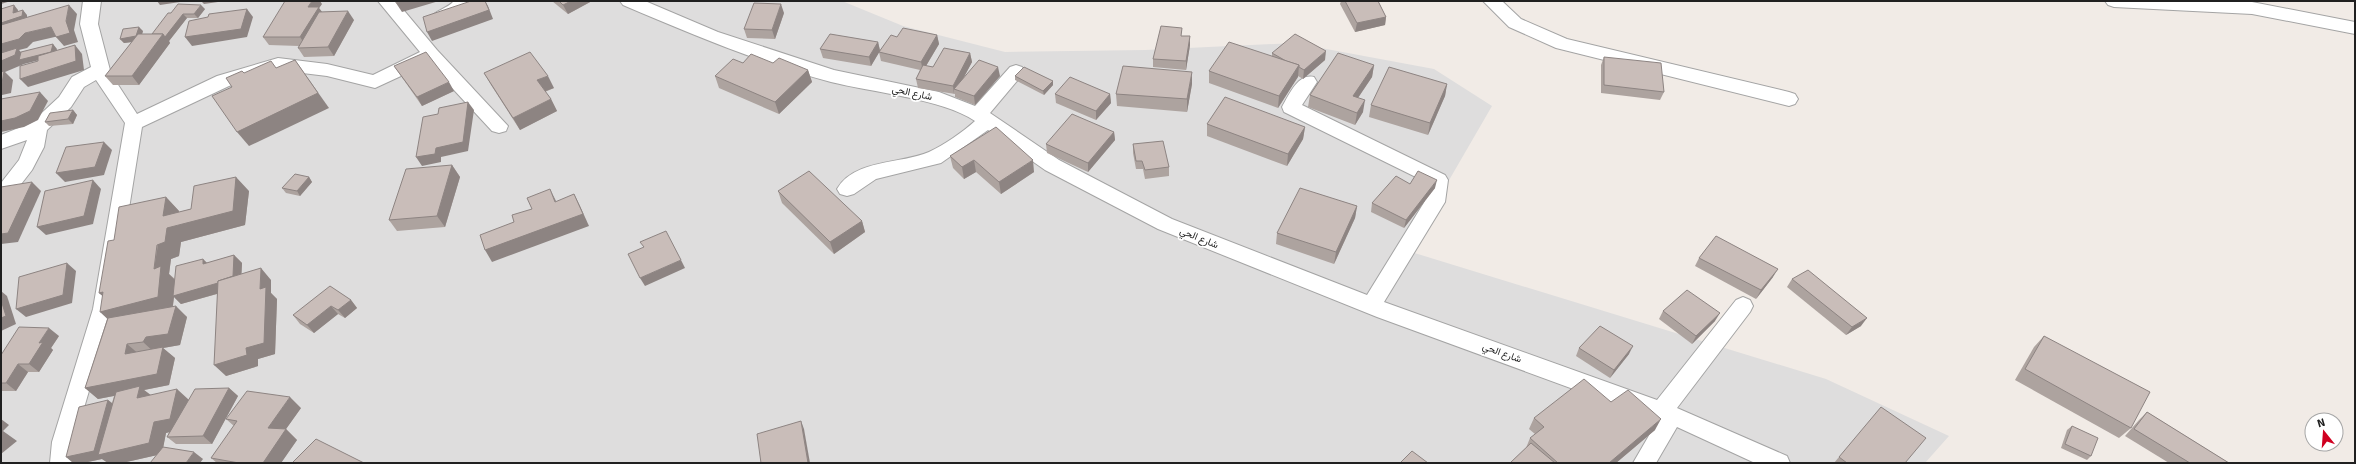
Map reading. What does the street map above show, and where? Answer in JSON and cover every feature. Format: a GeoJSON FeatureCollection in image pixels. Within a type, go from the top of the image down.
{"type":"FeatureCollection","features":[{"type":"Feature","properties":{"kind":"street"},"geometry":{"type":"LineString","coordinates":[[388,1],[431,54],[499,126]]}},
{"type":"Feature","properties":{"kind":"street"},"geometry":{"type":"LineString","coordinates":[[412,31],[455,11],[463,1]]}},
{"type":"Feature","properties":{"kind":"street","name":"شارع الحي"},"geometry":{"type":"LineString","coordinates":[[629,1],[712,36],[832,76],[939,99],[982,117],[1052,166],[1165,224],[1371,306],[1667,414],[1779,463]]}},
{"type":"Feature","properties":{"kind":"street"},"geometry":{"type":"LineString","coordinates":[[1492,1],[1515,23],[1562,44],[1789,99]]}},
{"type":"Feature","properties":{"kind":"street"},"geometry":{"type":"LineString","coordinates":[[2114,1],[2252,8],[2355,28]]}},
{"type":"Feature","properties":{"kind":"street"},"geometry":{"type":"LineString","coordinates":[[61,463],[63,442],[102,309],[129,143],[134,123],[102,75],[88,24],[86,7]]}},
{"type":"Feature","properties":{"kind":"street"},"geometry":{"type":"LineString","coordinates":[[134,123],[223,81],[278,64],[327,70],[375,82],[431,54]]}},
{"type":"Feature","properties":{"kind":"street"},"geometry":{"type":"LineString","coordinates":[[1,142],[38,128],[65,102],[78,82],[100,70]]}},
{"type":"Feature","properties":{"kind":"street"},"geometry":{"type":"LineString","coordinates":[[847,189],[870,174],[934,158],[976,130],[982,117],[1016,71]]}},
{"type":"Feature","properties":{"kind":"street"},"geometry":{"type":"LineString","coordinates":[[1308,82],[1291,107],[1438,180],[1435,202],[1371,306]]}},
{"type":"Feature","properties":{"kind":"street"},"geometry":{"type":"LineString","coordinates":[[1,196],[19,177],[37,138],[38,128]]}},
{"type":"Feature","properties":{"kind":"street"},"geometry":{"type":"LineString","coordinates":[[1644,463],[1667,414],[1743,306]]}},
{"type":"Feature","properties":{"kind":"shaded area"},"geometry":{"type":"Polygon","coordinates":[[[1,1],[842,1],[903,26],[1005,52],[1145,50],[1294,43],[1434,69],[1492,106],[1408,251],[1826,379],[1949,436],[1925,463],[1,463],[1,1]]]}},
{"type":"Feature","properties":{"kind":"building"},"geometry":{"type":"Polygon","coordinates":[[[285,1],[312,1],[308,7],[319,7],[300,37],[263,37],[285,1]]]}},
{"type":"Feature","properties":{"kind":"building"},"geometry":{"type":"Polygon","coordinates":[[[471,1],[485,1],[489,10],[427,32],[423,17],[471,1]]]}},
{"type":"Feature","properties":{"kind":"building"},"geometry":{"type":"Polygon","coordinates":[[[559,1],[571,1],[563,5],[559,1]]]}},
{"type":"Feature","properties":{"kind":"building"},"geometry":{"type":"Polygon","coordinates":[[[1345,1],[1378,1],[1386,17],[1357,23],[1345,1]]]}},
{"type":"Feature","properties":{"kind":"building"},"geometry":{"type":"Polygon","coordinates":[[[754,3],[781,4],[772,30],[744,29],[754,3]]]}},
{"type":"Feature","properties":{"kind":"building"},"geometry":{"type":"Polygon","coordinates":[[[178,4],[201,5],[194,14],[183,14],[165,37],[163,34],[152,34],[168,13],[171,13],[178,4]]]}},
{"type":"Feature","properties":{"kind":"building"},"geometry":{"type":"Polygon","coordinates":[[[14,5],[13,13],[23,10],[22,16],[1,23],[1,9],[14,5]]]}},
{"type":"Feature","properties":{"kind":"building"},"geometry":{"type":"Polygon","coordinates":[[[69,5],[66,21],[70,33],[56,37],[51,27],[25,33],[19,39],[1,44],[1,25],[69,5]]]}},
{"type":"Feature","properties":{"kind":"building"},"geometry":{"type":"Polygon","coordinates":[[[247,9],[241,29],[185,37],[189,21],[208,17],[209,14],[247,9]]]}},
{"type":"Feature","properties":{"kind":"building"},"geometry":{"type":"Polygon","coordinates":[[[348,11],[328,47],[298,48],[319,12],[348,11]]]}},
{"type":"Feature","properties":{"kind":"building"},"geometry":{"type":"Polygon","coordinates":[[[1161,26],[1182,28],[1181,36],[1190,36],[1186,61],[1153,59],[1161,26]]]}},
{"type":"Feature","properties":{"kind":"building"},"geometry":{"type":"Polygon","coordinates":[[[139,27],[136,36],[120,39],[123,29],[139,27]]]}},
{"type":"Feature","properties":{"kind":"building"},"geometry":{"type":"Polygon","coordinates":[[[903,28],[937,35],[921,62],[879,52],[891,35],[897,37],[903,28]]]}},
{"type":"Feature","properties":{"kind":"building"},"geometry":{"type":"Polygon","coordinates":[[[138,34],[163,34],[132,76],[105,76],[138,34]]]}},
{"type":"Feature","properties":{"kind":"building"},"geometry":{"type":"Polygon","coordinates":[[[830,34],[878,42],[869,57],[820,49],[830,34]]]}},
{"type":"Feature","properties":{"kind":"building"},"geometry":{"type":"Polygon","coordinates":[[[1295,34],[1326,51],[1304,70],[1299,67],[1299,65],[1286,61],[1272,53],[1295,34]]]}},
{"type":"Feature","properties":{"kind":"building"},"geometry":{"type":"Polygon","coordinates":[[[1229,42],[1299,65],[1279,96],[1209,71],[1229,42]]]}},
{"type":"Feature","properties":{"kind":"building"},"geometry":{"type":"Polygon","coordinates":[[[53,44],[51,52],[19,60],[21,52],[53,44]]]}},
{"type":"Feature","properties":{"kind":"building"},"geometry":{"type":"Polygon","coordinates":[[[75,45],[76,61],[20,79],[20,66],[38,61],[38,56],[75,45]]]}},
{"type":"Feature","properties":{"kind":"building"},"geometry":{"type":"Polygon","coordinates":[[[17,48],[15,55],[1,61],[1,53],[17,48]]]}},
{"type":"Feature","properties":{"kind":"building"},"geometry":{"type":"Polygon","coordinates":[[[944,48],[970,53],[953,86],[916,79],[923,65],[933,67],[944,48]]]}},
{"type":"Feature","properties":{"kind":"building"},"geometry":{"type":"Polygon","coordinates":[[[426,52],[449,82],[417,97],[394,66],[426,52]]]}},
{"type":"Feature","properties":{"kind":"building"},"geometry":{"type":"Polygon","coordinates":[[[530,52],[548,76],[537,80],[551,99],[513,118],[484,73],[530,52]]]}},
{"type":"Feature","properties":{"kind":"building"},"geometry":{"type":"Polygon","coordinates":[[[1338,53],[1374,65],[1353,96],[1365,100],[1357,113],[1310,95],[1338,53]]]}},
{"type":"Feature","properties":{"kind":"building"},"geometry":{"type":"Polygon","coordinates":[[[751,54],[773,63],[779,58],[808,70],[775,102],[715,76],[733,59],[743,63],[751,54]]]}},
{"type":"Feature","properties":{"kind":"building"},"geometry":{"type":"Polygon","coordinates":[[[1604,57],[1661,63],[1664,92],[1604,85],[1604,57]]]}},
{"type":"Feature","properties":{"kind":"building"},"geometry":{"type":"Polygon","coordinates":[[[295,60],[318,93],[237,132],[212,96],[232,87],[226,78],[242,71],[244,73],[271,61],[276,68],[295,60]]]}},
{"type":"Feature","properties":{"kind":"building"},"geometry":{"type":"Polygon","coordinates":[[[979,60],[998,67],[974,96],[954,89],[979,60]]]}},
{"type":"Feature","properties":{"kind":"building"},"geometry":{"type":"Polygon","coordinates":[[[1123,66],[1192,72],[1187,99],[1116,94],[1123,66]]]}},
{"type":"Feature","properties":{"kind":"building"},"geometry":{"type":"Polygon","coordinates":[[[1024,67],[1053,81],[1043,91],[1015,76],[1024,67]]]}},
{"type":"Feature","properties":{"kind":"building"},"geometry":{"type":"Polygon","coordinates":[[[1389,67],[1447,84],[1430,123],[1371,105],[1389,67]]]}},
{"type":"Feature","properties":{"kind":"building"},"geometry":{"type":"Polygon","coordinates":[[[4,71],[2,84],[1,84],[1,72],[4,71]]]}},
{"type":"Feature","properties":{"kind":"building"},"geometry":{"type":"Polygon","coordinates":[[[1070,77],[1110,94],[1096,111],[1055,94],[1070,77]]]}},
{"type":"Feature","properties":{"kind":"building"},"geometry":{"type":"Polygon","coordinates":[[[40,92],[30,111],[15,118],[1,121],[1,99],[40,92]]]}},
{"type":"Feature","properties":{"kind":"building"},"geometry":{"type":"Polygon","coordinates":[[[1225,97],[1305,127],[1288,154],[1207,124],[1225,97]]]}},
{"type":"Feature","properties":{"kind":"building"},"geometry":{"type":"Polygon","coordinates":[[[468,102],[463,142],[436,148],[435,154],[416,157],[423,117],[438,114],[439,108],[468,102]]]}},
{"type":"Feature","properties":{"kind":"building"},"geometry":{"type":"Polygon","coordinates":[[[73,110],[68,119],[45,122],[50,113],[73,110]]]}},
{"type":"Feature","properties":{"kind":"building"},"geometry":{"type":"Polygon","coordinates":[[[1072,114],[1114,132],[1088,163],[1046,144],[1072,114]]]}},
{"type":"Feature","properties":{"kind":"building"},"geometry":{"type":"Polygon","coordinates":[[[996,127],[1033,160],[999,182],[974,160],[962,167],[950,156],[996,127]]]}},
{"type":"Feature","properties":{"kind":"building"},"geometry":{"type":"Polygon","coordinates":[[[1163,141],[1169,167],[1145,170],[1142,161],[1136,161],[1133,144],[1163,141]]]}},
{"type":"Feature","properties":{"kind":"building"},"geometry":{"type":"Polygon","coordinates":[[[104,142],[95,167],[56,173],[66,147],[104,142]]]}},
{"type":"Feature","properties":{"kind":"building"},"geometry":{"type":"Polygon","coordinates":[[[452,165],[437,216],[389,220],[406,169],[452,165]]]}},
{"type":"Feature","properties":{"kind":"building"},"geometry":{"type":"Polygon","coordinates":[[[809,171],[862,221],[830,242],[778,191],[809,171]]]}},
{"type":"Feature","properties":{"kind":"building"},"geometry":{"type":"Polygon","coordinates":[[[1418,171],[1437,180],[1406,220],[1372,203],[1396,176],[1410,184],[1418,171]]]}},
{"type":"Feature","properties":{"kind":"building"},"geometry":{"type":"Polygon","coordinates":[[[295,174],[309,177],[297,191],[282,188],[295,174]]]}},
{"type":"Feature","properties":{"kind":"building"},"geometry":{"type":"Polygon","coordinates":[[[236,177],[233,211],[167,228],[165,242],[157,245],[154,269],[161,266],[158,297],[100,312],[103,292],[99,293],[108,241],[114,240],[119,207],[166,197],[163,216],[191,209],[194,186],[236,177]]]}},
{"type":"Feature","properties":{"kind":"building"},"geometry":{"type":"Polygon","coordinates":[[[93,180],[84,216],[37,227],[45,191],[93,180]]]}},
{"type":"Feature","properties":{"kind":"building"},"geometry":{"type":"Polygon","coordinates":[[[32,182],[8,233],[1,234],[1,187],[32,182]]]}},
{"type":"Feature","properties":{"kind":"building"},"geometry":{"type":"Polygon","coordinates":[[[1300,188],[1357,206],[1336,252],[1277,233],[1300,188]]]}},
{"type":"Feature","properties":{"kind":"building"},"geometry":{"type":"Polygon","coordinates":[[[550,189],[555,202],[574,194],[583,214],[485,250],[480,235],[514,222],[512,215],[532,209],[527,198],[550,189]]]}},
{"type":"Feature","properties":{"kind":"building"},"geometry":{"type":"Polygon","coordinates":[[[666,231],[681,260],[640,278],[628,254],[644,247],[640,242],[666,231]]]}},
{"type":"Feature","properties":{"kind":"building"},"geometry":{"type":"Polygon","coordinates":[[[1716,236],[1778,269],[1761,290],[1699,258],[1716,236]]]}},
{"type":"Feature","properties":{"kind":"building"},"geometry":{"type":"Polygon","coordinates":[[[234,255],[233,276],[218,281],[218,283],[173,296],[176,266],[203,259],[203,264],[234,255]]]}},
{"type":"Feature","properties":{"kind":"building"},"geometry":{"type":"Polygon","coordinates":[[[67,263],[63,295],[16,309],[19,277],[67,263]]]}},
{"type":"Feature","properties":{"kind":"building"},"geometry":{"type":"Polygon","coordinates":[[[261,268],[260,289],[266,287],[264,343],[246,348],[247,355],[214,365],[218,281],[261,268]]]}},
{"type":"Feature","properties":{"kind":"building"},"geometry":{"type":"Polygon","coordinates":[[[1808,270],[1867,318],[1852,327],[1792,279],[1808,270]]]}},
{"type":"Feature","properties":{"kind":"building"},"geometry":{"type":"Polygon","coordinates":[[[330,286],[351,300],[338,310],[331,306],[307,325],[293,315],[330,286]]]}},
{"type":"Feature","properties":{"kind":"building"},"geometry":{"type":"Polygon","coordinates":[[[1687,290],[1720,313],[1696,336],[1663,311],[1687,290]]]}},
{"type":"Feature","properties":{"kind":"building"},"geometry":{"type":"Polygon","coordinates":[[[1,300],[6,316],[1,318],[1,300]]]}},
{"type":"Feature","properties":{"kind":"building"},"geometry":{"type":"Polygon","coordinates":[[[176,306],[168,334],[146,337],[143,342],[127,344],[125,354],[163,347],[157,374],[85,388],[108,318],[176,306]]]}},
{"type":"Feature","properties":{"kind":"building"},"geometry":{"type":"Polygon","coordinates":[[[1600,326],[1633,346],[1614,370],[1579,348],[1600,326]]]}},
{"type":"Feature","properties":{"kind":"building"},"geometry":{"type":"Polygon","coordinates":[[[19,327],[49,328],[39,343],[43,342],[29,364],[18,364],[6,383],[1,383],[1,355],[19,327]]]}},
{"type":"Feature","properties":{"kind":"building"},"geometry":{"type":"Polygon","coordinates":[[[2044,336],[2150,392],[2131,428],[2025,369],[2044,336]]]}},
{"type":"Feature","properties":{"kind":"building"},"geometry":{"type":"Polygon","coordinates":[[[1584,379],[1611,402],[1628,390],[1661,419],[1609,463],[1558,463],[1530,438],[1544,427],[1534,418],[1584,379]]]}},
{"type":"Feature","properties":{"kind":"building"},"geometry":{"type":"Polygon","coordinates":[[[140,386],[137,398],[177,389],[170,419],[154,422],[149,443],[98,455],[116,392],[140,386]]]}},
{"type":"Feature","properties":{"kind":"building"},"geometry":{"type":"Polygon","coordinates":[[[229,388],[203,436],[167,437],[195,389],[229,388]]]}},
{"type":"Feature","properties":{"kind":"building"},"geometry":{"type":"Polygon","coordinates":[[[247,391],[290,397],[268,428],[286,429],[263,463],[239,463],[211,458],[237,421],[226,419],[247,391]]]}},
{"type":"Feature","properties":{"kind":"building"},"geometry":{"type":"Polygon","coordinates":[[[108,400],[94,451],[66,457],[79,407],[108,400]]]}},
{"type":"Feature","properties":{"kind":"building"},"geometry":{"type":"Polygon","coordinates":[[[1881,407],[1926,438],[1905,463],[1847,463],[1839,457],[1881,407]]]}},
{"type":"Feature","properties":{"kind":"building"},"geometry":{"type":"Polygon","coordinates":[[[2147,412],[2229,463],[2190,463],[2134,429],[2147,412]]]}},
{"type":"Feature","properties":{"kind":"building"},"geometry":{"type":"Polygon","coordinates":[[[801,421],[808,463],[761,463],[757,434],[801,421]]]}},
{"type":"Feature","properties":{"kind":"building"},"geometry":{"type":"Polygon","coordinates":[[[2072,426],[2098,438],[2091,456],[2065,444],[2072,426]]]}},
{"type":"Feature","properties":{"kind":"building"},"geometry":{"type":"Polygon","coordinates":[[[316,439],[364,463],[292,463],[316,439]]]}},
{"type":"Feature","properties":{"kind":"building"},"geometry":{"type":"Polygon","coordinates":[[[1531,443],[1555,463],[1510,463],[1531,443]]]}},
{"type":"Feature","properties":{"kind":"building"},"geometry":{"type":"Polygon","coordinates":[[[163,447],[194,452],[186,463],[150,463],[163,447]]]}},
{"type":"Feature","properties":{"kind":"building"},"geometry":{"type":"Polygon","coordinates":[[[1412,451],[1428,463],[1400,463],[1412,451]]]}}]}
